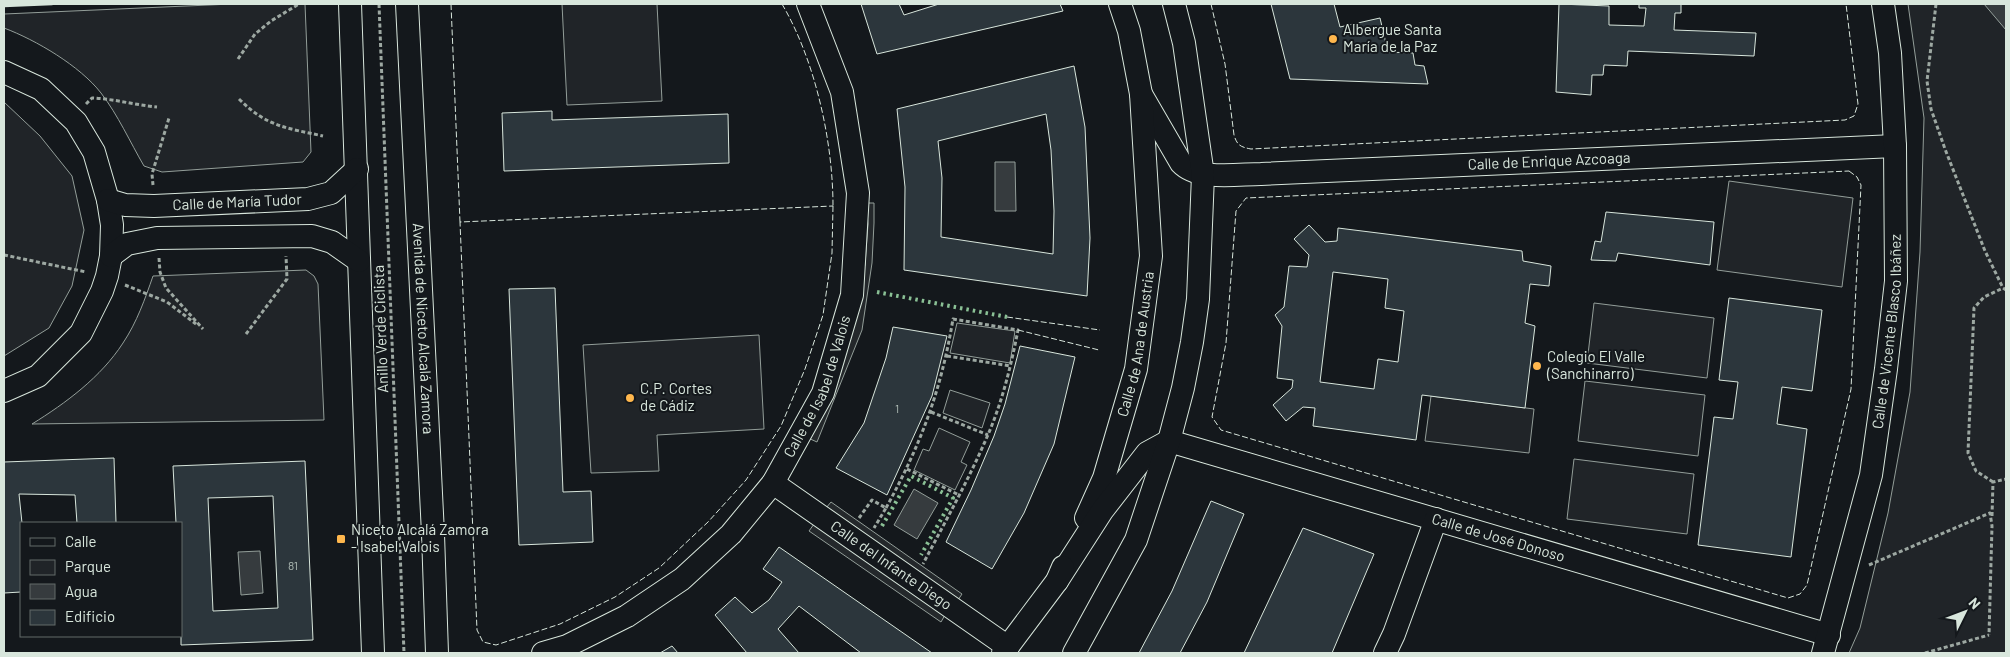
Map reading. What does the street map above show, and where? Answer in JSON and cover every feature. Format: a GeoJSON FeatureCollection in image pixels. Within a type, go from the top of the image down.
{"type":"FeatureCollection","features":[{"type":"Feature","properties":{"kind":"street"},"geometry":{"type":"LineString","coordinates":[[350,4],[367,537],[373,653]]}},
{"type":"Feature","properties":{"kind":"street","name":"Avenida de Niceto Alcalá Zamora"},"geometry":{"type":"LineString","coordinates":[[407,4],[437,653]]}},
{"type":"Feature","properties":{"kind":"street","name":"Calle de Isabel de Valois"},"geometry":{"type":"LineString","coordinates":[[543,653],[567,646],[627,616],[682,579],[731,534],[774,483],[823,393],[852,295],[858,193],[842,92],[808,4]]}},
{"type":"Feature","properties":{"kind":"street","name":"Calle de Ana de Austria"},"geometry":{"type":"LineString","coordinates":[[1057,581],[1104,478],[1136,369],[1151,256],[1141,94],[1129,31],[1120,4]]}},
{"type":"Feature","properties":{"kind":"street"},"geometry":{"type":"LineString","coordinates":[[1074,653],[1136,540],[1169,441],[1183,388],[1198,300],[1203,175],[1184,43],[1174,4]]}},
{"type":"Feature","properties":{"kind":"street","name":"Calle de Vicente Blasco Ibáñez"},"geometry":{"type":"LineString","coordinates":[[1826,644],[1871,475],[1896,281],[1895,146],[1890,53],[1883,4]]}},
{"type":"Feature","properties":{"kind":"street"},"geometry":{"type":"LineString","coordinates":[[4,72],[41,89],[76,122],[94,152],[108,200],[112,225],[109,266],[102,291],[81,333],[38,376],[4,391]]}},
{"type":"Feature","properties":{"kind":"street","name":"Calle de Ana de Austria"},"geometry":{"type":"LineString","coordinates":[[1141,94],[1181,164],[1188,170],[1203,175]]}},
{"type":"Feature","properties":{"kind":"street","name":"Calle de Enrique Azcoaga"},"geometry":{"type":"LineString","coordinates":[[1203,175],[1895,146]]}},
{"type":"Feature","properties":{"kind":"street","name":"Calle de María Tudor"},"geometry":{"type":"LineString","coordinates":[[108,200],[125,205],[154,206],[308,199],[331,192],[356,168]]}},
{"type":"Feature","properties":{"kind":"street"},"geometry":{"type":"LineString","coordinates":[[109,266],[127,244],[157,238],[312,236],[332,242],[359,261]]}},
{"type":"Feature","properties":{"kind":"street","name":"Calle de Ana de Austria"},"geometry":{"type":"LineString","coordinates":[[1006,650],[1057,581],[1102,511],[1147,453],[1169,441]]}},
{"type":"Feature","properties":{"kind":"street","name":"Calle de José Donoso"},"geometry":{"type":"LineString","coordinates":[[1169,441],[1436,519],[1826,644]]}},
{"type":"Feature","properties":{"kind":"street","name":"Calle del Infante Diego"},"geometry":{"type":"LineString","coordinates":[[774,483],[1006,650]]}},
{"type":"Feature","properties":{"kind":"street"},"geometry":{"type":"LineString","coordinates":[[1385,653],[1394,634],[1436,519]]}},
{"type":"Feature","properties":{"kind":"path"},"geometry":{"type":"LineString","coordinates":[[238,59],[255,34],[271,21],[299,4]]}},
{"type":"Feature","properties":{"kind":"path","name":"Anillo Verde Ciclista"},"geometry":{"type":"LineString","coordinates":[[379,4],[404,653]]}},
{"type":"Feature","properties":{"kind":"path"},"geometry":{"type":"LineString","coordinates":[[1936,4],[1927,80],[1931,109],[1985,251],[2005,289],[1984,297],[1974,308],[1968,453],[1976,471],[1994,482],[2006,479]]}},
{"type":"Feature","properties":{"kind":"path"},"geometry":{"type":"LineString","coordinates":[[86,104],[92,98],[117,99],[139,105],[157,107]]}},
{"type":"Feature","properties":{"kind":"path"},"geometry":{"type":"LineString","coordinates":[[238,99],[254,114],[277,126],[323,136]]}},
{"type":"Feature","properties":{"kind":"path"},"geometry":{"type":"LineString","coordinates":[[4,255],[109,266],[167,302],[203,329]]}},
{"type":"Feature","properties":{"kind":"path"},"geometry":{"type":"LineString","coordinates":[[246,334],[287,279],[286,256]]}},
{"type":"Feature","properties":{"kind":"path"},"geometry":{"type":"LineString","coordinates":[[873,529],[908,469],[932,412],[947,356],[953,318],[1018,330],[1011,366],[988,435],[960,495],[923,564]]}},
{"type":"Feature","properties":{"kind":"path"},"geometry":{"type":"LineString","coordinates":[[947,356],[1011,366]]}},
{"type":"Feature","properties":{"kind":"path"},"geometry":{"type":"LineString","coordinates":[[932,412],[988,435]]}},
{"type":"Feature","properties":{"kind":"path"},"geometry":{"type":"LineString","coordinates":[[908,469],[960,495]]}},
{"type":"Feature","properties":{"kind":"path"},"geometry":{"type":"LineString","coordinates":[[1989,635],[1994,482]]}},
{"type":"Feature","properties":{"kind":"path"},"geometry":{"type":"LineString","coordinates":[[859,519],[872,500],[886,508]]}},
{"type":"Feature","properties":{"kind":"path"},"geometry":{"type":"LineString","coordinates":[[1868,565],[1990,512],[1992,526],[1989,635]]}},
{"type":"Feature","properties":{"kind":"path"},"geometry":{"type":"LineString","coordinates":[[1925,653],[1989,635]]}},
{"type":"Feature","properties":{"kind":"green space"},"geometry":{"type":"Polygon","coordinates":[[[232,4],[305,4],[311,152],[303,162],[162,172],[144,166],[113,110],[92,83],[57,55],[30,39],[4,28],[4,14],[232,4]]]}},
{"type":"Feature","properties":{"kind":"green space"},"geometry":{"type":"Polygon","coordinates":[[[562,4],[657,4],[662,101],[567,105],[562,4]]]}},
{"type":"Feature","properties":{"kind":"green space"},"geometry":{"type":"Polygon","coordinates":[[[1908,4],[2006,4],[2006,653],[1849,653],[1860,628],[1888,513],[1910,392],[1920,252],[1924,118],[1908,4]]]}},
{"type":"Feature","properties":{"kind":"green space"},"geometry":{"type":"Polygon","coordinates":[[[4,102],[40,136],[72,176],[84,230],[72,286],[49,328],[4,356],[4,102]]]}},
{"type":"Feature","properties":{"kind":"green space"},"geometry":{"type":"Polygon","coordinates":[[[1729,181],[1853,198],[1842,287],[1717,270],[1729,181]]]}},
{"type":"Feature","properties":{"kind":"green space"},"geometry":{"type":"Polygon","coordinates":[[[306,270],[314,276],[318,284],[324,420],[32,424],[94,378],[114,355],[137,319],[153,276],[306,270]]]}},
{"type":"Feature","properties":{"kind":"green space"},"geometry":{"type":"Polygon","coordinates":[[[1594,303],[1714,318],[1707,378],[1587,363],[1594,303]]]}},
{"type":"Feature","properties":{"kind":"green space"},"geometry":{"type":"Polygon","coordinates":[[[957,323],[1015,331],[1010,363],[950,353],[957,323]]]}},
{"type":"Feature","properties":{"kind":"green space"},"geometry":{"type":"Polygon","coordinates":[[[759,335],[764,429],[657,435],[659,471],[591,473],[583,345],[759,335]]]}},
{"type":"Feature","properties":{"kind":"green space"},"geometry":{"type":"Polygon","coordinates":[[[1585,381],[1705,395],[1698,456],[1578,441],[1585,381]]]}},
{"type":"Feature","properties":{"kind":"green space"},"geometry":{"type":"Polygon","coordinates":[[[950,390],[990,403],[982,428],[943,413],[950,390]]]}},
{"type":"Feature","properties":{"kind":"green space"},"geometry":{"type":"Polygon","coordinates":[[[1431,396],[1534,409],[1529,453],[1425,441],[1431,396]]]}},
{"type":"Feature","properties":{"kind":"green space"},"geometry":{"type":"Polygon","coordinates":[[[939,428],[970,442],[961,462],[967,465],[955,490],[914,470],[923,449],[929,451],[939,428]]]}},
{"type":"Feature","properties":{"kind":"green space"},"geometry":{"type":"Polygon","coordinates":[[[1574,459],[1694,474],[1687,534],[1567,519],[1574,459]]]}},
{"type":"Feature","properties":{"kind":"shaded area"},"geometry":{"type":"Polygon","coordinates":[[[866,203],[874,203],[874,223],[872,263],[862,330],[817,442],[808,438],[865,265],[868,224],[866,203]]]}},
{"type":"Feature","properties":{"kind":"shaded area"},"geometry":{"type":"Polygon","coordinates":[[[831,502],[962,594],[958,600],[826,508],[831,502]]]}},
{"type":"Feature","properties":{"kind":"shaded area"},"geometry":{"type":"Polygon","coordinates":[[[814,524],[945,615],[941,622],[809,531],[814,524]]]}},
{"type":"Feature","properties":{"kind":"water"},"geometry":{"type":"Polygon","coordinates":[[[1984,4],[2006,4],[2006,30],[1984,4]]]}},
{"type":"Feature","properties":{"kind":"water"},"geometry":{"type":"Polygon","coordinates":[[[995,162],[1015,162],[1016,211],[995,211],[995,162]]]}},
{"type":"Feature","properties":{"kind":"water"},"geometry":{"type":"Polygon","coordinates":[[[914,489],[938,503],[917,539],[894,525],[914,489]]]}},
{"type":"Feature","properties":{"kind":"water"},"geometry":{"type":"Polygon","coordinates":[[[260,551],[263,593],[241,595],[238,552],[260,551]]]}},
{"type":"Feature","properties":{"kind":"building"},"geometry":{"type":"Polygon","coordinates":[[[861,4],[899,4],[904,15],[939,4],[1060,4],[1063,11],[877,54],[861,4]]]}},
{"type":"Feature","properties":{"kind":"building","name":"Albergue Santa María de la Paz"},"geometry":{"type":"Polygon","coordinates":[[[1271,4],[1334,4],[1340,27],[1380,18],[1388,52],[1413,53],[1415,65],[1424,66],[1428,84],[1290,79],[1271,4]]]}},
{"type":"Feature","properties":{"kind":"building"},"geometry":{"type":"Polygon","coordinates":[[[1559,4],[1609,6],[1609,25],[1644,26],[1646,8],[1639,8],[1639,4],[1681,4],[1681,13],[1675,13],[1674,30],[1756,33],[1754,56],[1628,51],[1627,66],[1604,65],[1603,75],[1592,75],[1591,95],[1556,92],[1559,4]]]}},
{"type":"Feature","properties":{"kind":"building"},"geometry":{"type":"Polygon","coordinates":[[[1074,66],[1085,127],[1090,238],[1087,296],[904,270],[905,187],[897,109],[1074,66]],[[1046,114],[938,141],[942,178],[941,237],[1053,254],[1054,211],[1051,150],[1046,114]]]}},
{"type":"Feature","properties":{"kind":"building"},"geometry":{"type":"Polygon","coordinates":[[[552,111],[552,120],[728,114],[729,163],[504,171],[502,113],[552,111]]]}},
{"type":"Feature","properties":{"kind":"building"},"geometry":{"type":"Polygon","coordinates":[[[1606,212],[1714,222],[1710,265],[1618,253],[1616,261],[1591,260],[1595,241],[1601,242],[1606,212]]]}},
{"type":"Feature","properties":{"kind":"building"},"geometry":{"type":"Polygon","coordinates":[[[1309,225],[1325,242],[1337,241],[1338,228],[1522,251],[1523,261],[1551,266],[1549,286],[1530,284],[1525,323],[1535,326],[1525,408],[1422,395],[1416,440],[1313,426],[1315,408],[1303,407],[1286,421],[1273,405],[1292,388],[1293,380],[1277,378],[1282,326],[1275,315],[1284,307],[1289,266],[1307,267],[1309,255],[1294,239],[1309,225]],[[1333,272],[1320,382],[1374,389],[1378,359],[1398,362],[1404,311],[1385,308],[1388,279],[1333,272]]]}},
{"type":"Feature","properties":{"kind":"building"},"geometry":{"type":"Polygon","coordinates":[[[555,288],[563,492],[591,491],[593,542],[519,545],[509,289],[555,288]]]}},
{"type":"Feature","properties":{"kind":"building"},"geometry":{"type":"Polygon","coordinates":[[[1729,298],[1822,310],[1812,391],[1782,387],[1777,424],[1807,429],[1791,557],[1698,545],[1714,417],[1733,419],[1738,382],[1719,380],[1729,298]]]}},
{"type":"Feature","properties":{"kind":"building"},"geometry":{"type":"Polygon","coordinates":[[[893,327],[947,336],[932,396],[887,495],[836,468],[864,423],[886,358],[893,327]]]}},
{"type":"Feature","properties":{"kind":"building"},"geometry":{"type":"Polygon","coordinates":[[[1020,346],[1075,357],[1054,444],[1024,513],[992,569],[946,542],[994,436],[1005,404],[1020,346]]]}},
{"type":"Feature","properties":{"kind":"building"},"geometry":{"type":"Polygon","coordinates":[[[114,458],[116,522],[77,522],[75,495],[19,494],[22,522],[20,522],[20,592],[4,593],[4,462],[114,458]]]}},
{"type":"Feature","properties":{"kind":"building"},"geometry":{"type":"Polygon","coordinates":[[[305,461],[313,640],[181,645],[182,522],[176,522],[173,466],[305,461]],[[273,496],[208,498],[213,611],[278,608],[273,496]]]}},
{"type":"Feature","properties":{"kind":"building"},"geometry":{"type":"Polygon","coordinates":[[[1211,501],[1244,514],[1207,602],[1180,653],[1139,653],[1172,591],[1211,501]]]}},
{"type":"Feature","properties":{"kind":"building"},"geometry":{"type":"Polygon","coordinates":[[[1303,528],[1374,554],[1332,653],[1244,653],[1303,528]]]}},
{"type":"Feature","properties":{"kind":"building"},"geometry":{"type":"Polygon","coordinates":[[[779,547],[932,653],[861,653],[799,606],[778,629],[799,653],[747,653],[715,615],[735,597],[752,613],[769,600],[782,582],[763,569],[779,547]]]}},
{"type":"Feature","properties":{"kind":"building"},"geometry":{"type":"Polygon","coordinates":[[[672,646],[678,653],[660,653],[672,646]]]}},
{"type":"Feature","properties":{"kind":"hedge"},"geometry":{"type":"LineString","coordinates":[[877,292],[1007,317]]}},
{"type":"Feature","properties":{"kind":"hedge"},"geometry":{"type":"LineString","coordinates":[[882,526],[911,476],[953,498],[921,555]]}},
{"type":"Feature","properties":{"kind":"fence"},"geometry":{"type":"LineString","coordinates":[[451,4],[460,222],[462,222]]}},
{"type":"Feature","properties":{"kind":"fence"},"geometry":{"type":"LineString","coordinates":[[782,4],[804,50],[820,102],[830,155],[832,206]]}},
{"type":"Feature","properties":{"kind":"fence"},"geometry":{"type":"LineString","coordinates":[[1211,4],[1225,64],[1234,135],[1240,145],[1251,149],[1845,120],[1854,116],[1858,104],[1846,4]]}},
{"type":"Feature","properties":{"kind":"fence"},"geometry":{"type":"LineString","coordinates":[[1849,171],[1857,177],[1861,185],[1851,389],[1807,585],[1800,594],[1788,598],[1221,430],[1212,417],[1226,343],[1236,211],[1246,198],[1849,171]]}},
{"type":"Feature","properties":{"kind":"fence"},"geometry":{"type":"LineString","coordinates":[[833,206],[832,253],[823,315],[805,369],[781,426],[746,480],[708,522],[659,568],[615,597],[560,624],[496,645],[483,642],[477,630],[460,222],[833,206]]}},
{"type":"Feature","properties":{"kind":"fence"},"geometry":{"type":"LineString","coordinates":[[1007,317],[1100,330]]}},
{"type":"Feature","properties":{"kind":"fence"},"geometry":{"type":"LineString","coordinates":[[1018,330],[1099,350]]}},
{"type":"Feature","properties":{"kind":"wall"},"geometry":{"type":"LineString","coordinates":[[4,6],[52,4]]}},
{"type":"Feature","properties":{"kind":"place","name":"Albergue Santa María de la Paz"},"geometry":{"type":"Point","coordinates":[1333,39]}},
{"type":"Feature","properties":{"kind":"place","name":"Colegio El Valle (Sanchinarro)"},"geometry":{"type":"Point","coordinates":[1537,366]}},
{"type":"Feature","properties":{"kind":"place","name":"C.P. Cortes de Cádiz"},"geometry":{"type":"Point","coordinates":[630,398]}},
{"type":"Feature","properties":{"kind":"place","name":"Niceto Alcalá Zamora - Isabel Valois"},"geometry":{"type":"Point","coordinates":[341,539]}}]}
